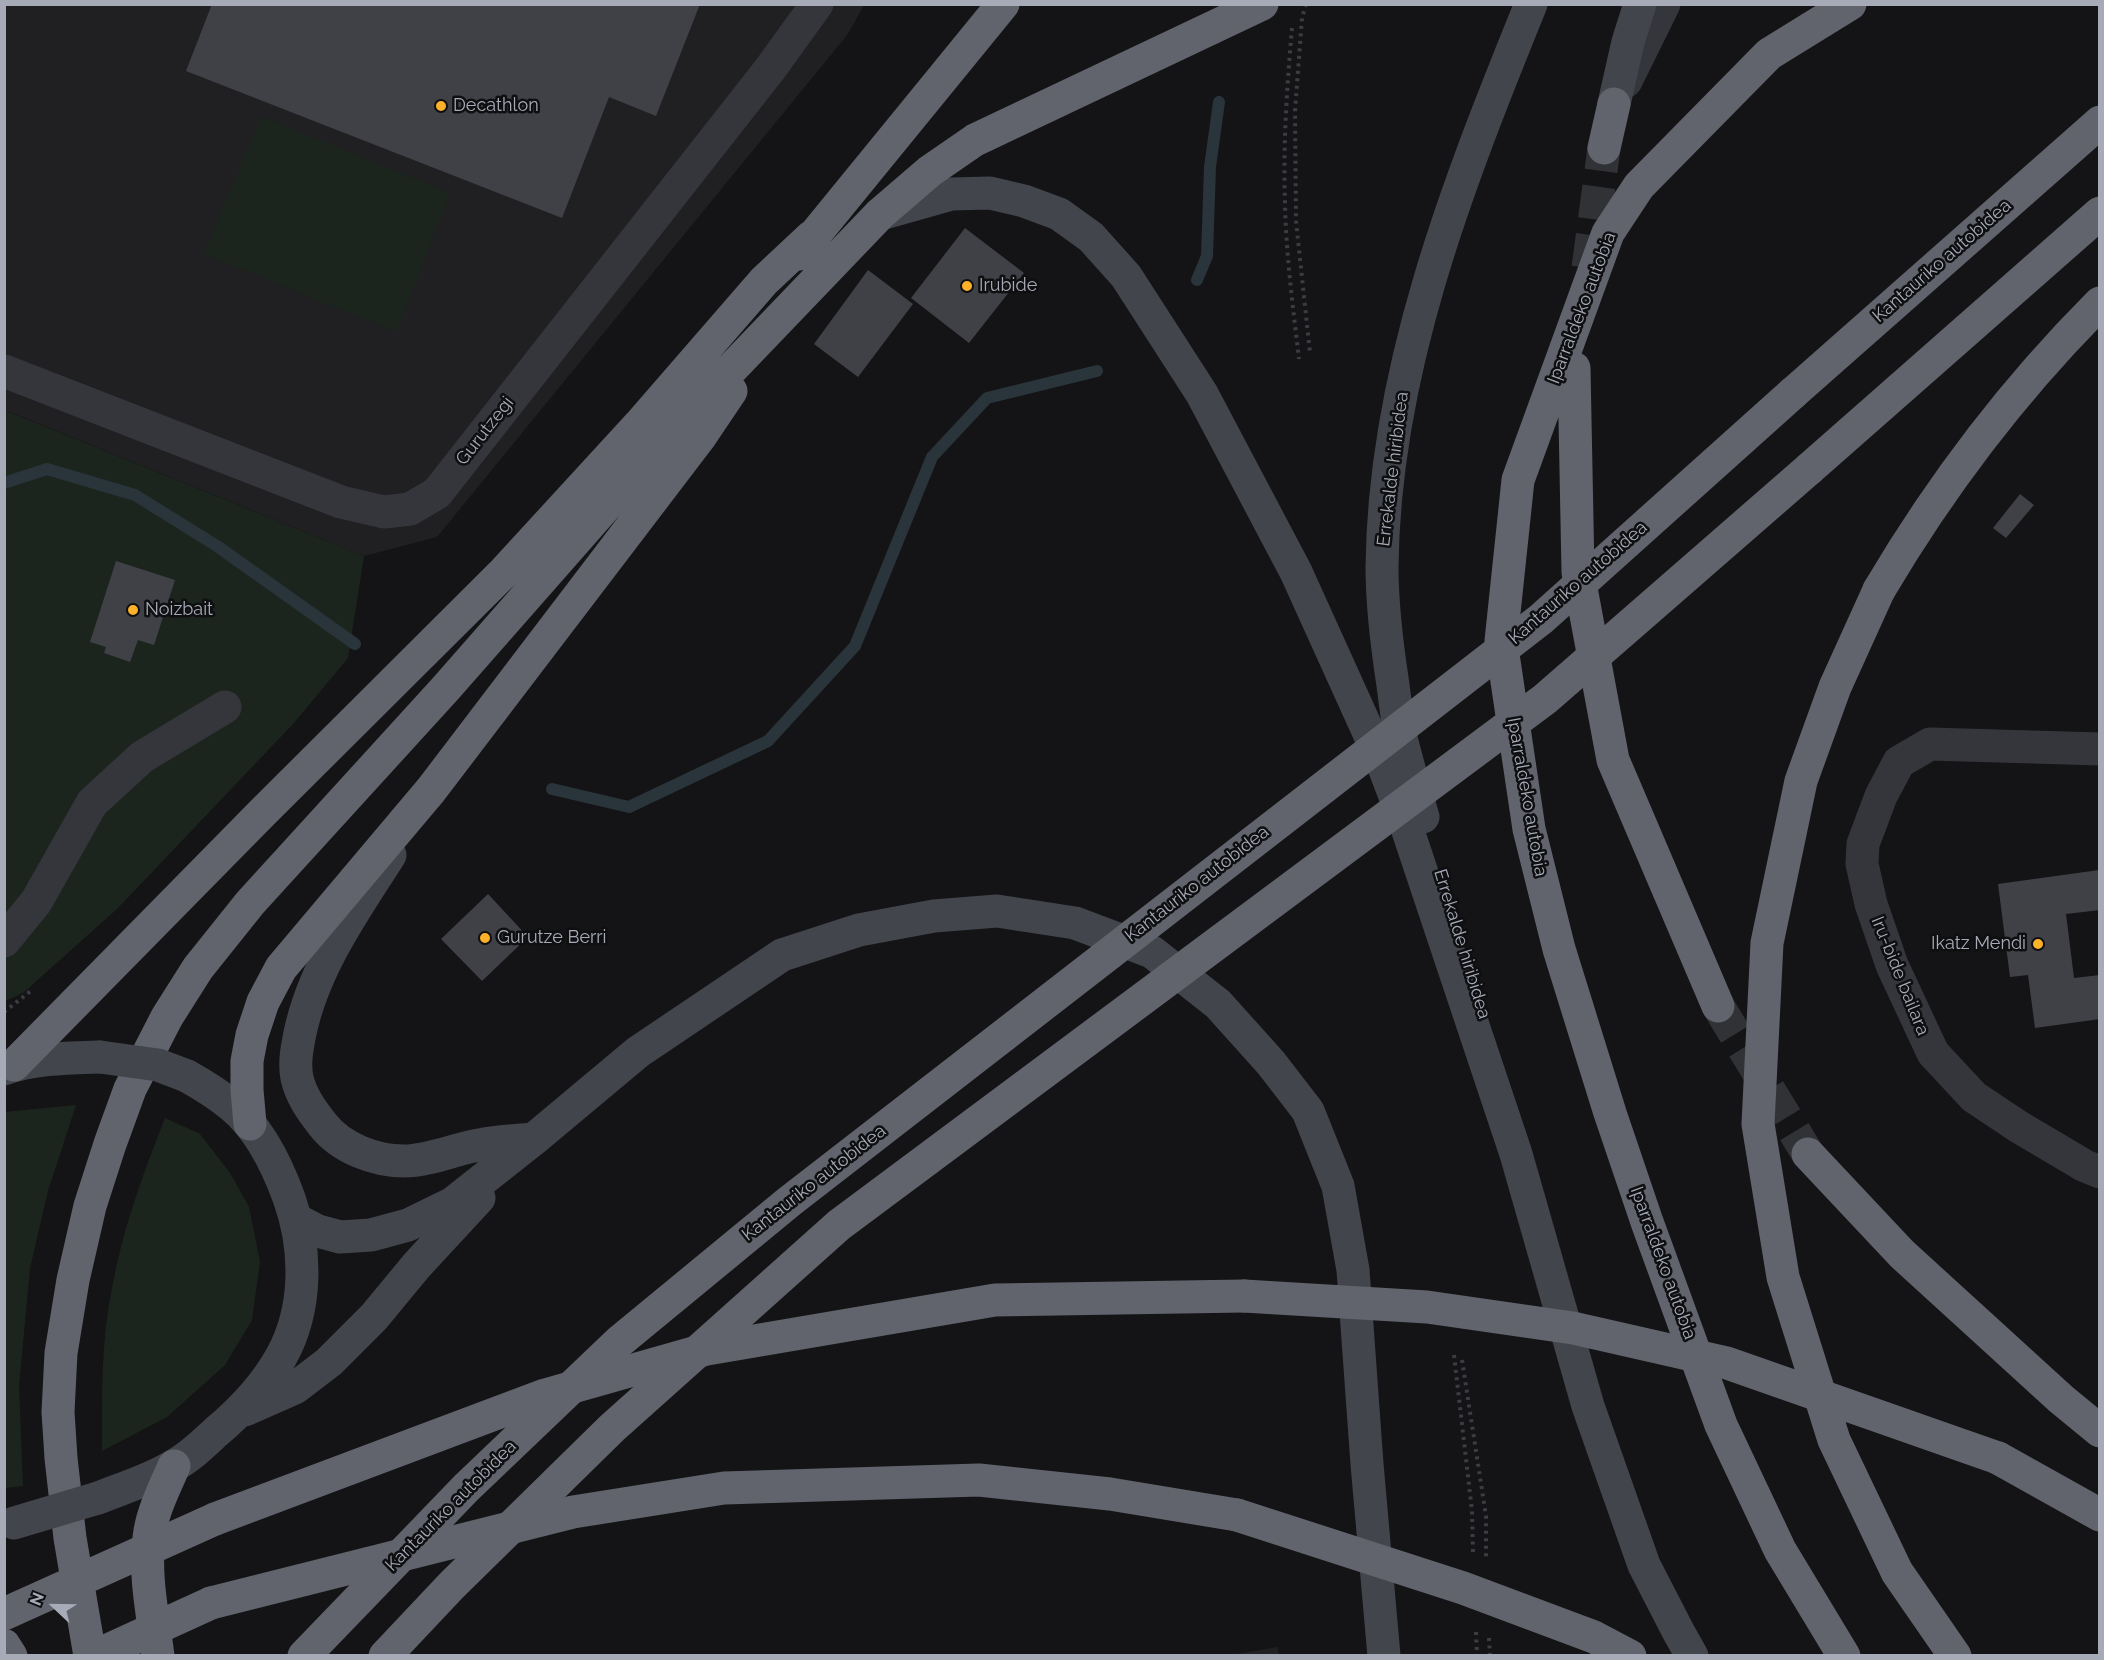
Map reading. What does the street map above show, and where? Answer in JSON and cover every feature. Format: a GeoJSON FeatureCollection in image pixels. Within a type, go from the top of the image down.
{"type":"FeatureCollection","features":[{"type":"Feature","properties":{"kind":"highway"},"geometry":{"type":"LineString","coordinates":[[669,434],[811,237],[1003,4]]}},
{"type":"Feature","properties":{"kind":"highway"},"geometry":{"type":"LineString","coordinates":[[1205,4],[1209,7],[1257,7]]}},
{"type":"Feature","properties":{"kind":"highway","name":"Iparraldeko autobia"},"geometry":{"type":"LineString","coordinates":[[1844,1656],[1780,1550],[1721,1425],[1640,1201],[1559,949],[1531,840],[1501,641],[1518,480],[1608,233],[1639,186],[1768,54],[1850,4]]}},
{"type":"Feature","properties":{"kind":"highway"},"geometry":{"type":"LineString","coordinates":[[90,1656],[70,1538],[61,1458],[58,1412],[61,1353],[73,1280],[90,1206],[130,1089],[167,1017],[198,968],[250,903],[446,688],[669,434],[880,214],[930,171],[975,140],[1257,7]]}},
{"type":"Feature","properties":{"kind":"highway"},"geometry":{"type":"LineString","coordinates":[[1604,148],[1614,104]]}},
{"type":"Feature","properties":{"kind":"highway","name":"Kantauriko autobidea"},"geometry":{"type":"LineString","coordinates":[[304,1656],[466,1488],[620,1341],[789,1201],[1541,619],[2100,122]]}},
{"type":"Feature","properties":{"kind":"highway"},"geometry":{"type":"LineString","coordinates":[[385,1656],[452,1585],[612,1428],[839,1225],[1545,699],[2100,213]]}},
{"type":"Feature","properties":{"kind":"highway"},"geometry":{"type":"LineString","coordinates":[[9,1067],[504,572],[639,425],[764,281],[811,237]]}},
{"type":"Feature","properties":{"kind":"highway"},"geometry":{"type":"LineString","coordinates":[[1955,1656],[1897,1572],[1834,1440],[1783,1277],[1758,1124],[1767,943],[1801,781],[1835,687],[1879,590],[1913,533],[1961,463],[2001,412],[2100,303]]}},
{"type":"Feature","properties":{"kind":"highway"},"geometry":{"type":"LineString","coordinates":[[250,1124],[247,1061],[252,1035],[263,1002],[281,968],[431,790],[700,438],[743,373],[762,338]]}},
{"type":"Feature","properties":{"kind":"highway"},"geometry":{"type":"LineString","coordinates":[[1574,368],[1578,572],[1613,760],[1718,1006]]}},
{"type":"Feature","properties":{"kind":"highway"},"geometry":{"type":"LineString","coordinates":[[1808,1154],[1902,1254],[2061,1399],[2100,1431]]}},
{"type":"Feature","properties":{"kind":"highway"},"geometry":{"type":"LineString","coordinates":[[4,1614],[215,1519],[545,1395],[707,1349],[995,1300],[1244,1296],[1427,1307],[1573,1328],[1726,1363],[1998,1458],[2100,1515]]}},
{"type":"Feature","properties":{"kind":"highway"},"geometry":{"type":"LineString","coordinates":[[158,1656],[147,1575],[150,1531],[159,1501],[174,1466]]}},
{"type":"Feature","properties":{"kind":"highway"},"geometry":{"type":"LineString","coordinates":[[95,1656],[211,1603],[573,1512],[724,1488],[979,1480],[1110,1494],[1238,1515],[1463,1588],[1594,1637],[1629,1656]]}},
{"type":"Feature","properties":{"kind":"highway"},"geometry":{"type":"LineString","coordinates":[[4,1645],[11,1656]]}},
{"type":"Feature","properties":{"kind":"street","name":"Gurutzegi"},"geometry":{"type":"LineString","coordinates":[[4,371],[341,502],[384,512],[410,508],[437,493],[763,78],[818,4]]}},
{"type":"Feature","properties":{"kind":"street","name":"Errekalde hiribidea"},"geometry":{"type":"LineString","coordinates":[[1516,1154],[1491,1035],[1428,835],[1400,733],[1385,634],[1382,568],[1388,481],[1410,354],[1441,239],[1485,116],[1531,4]]}},
{"type":"Feature","properties":{"kind":"street"},"geometry":{"type":"LineString","coordinates":[[1614,104],[1628,42],[1640,4]]}},
{"type":"Feature","properties":{"kind":"street"},"geometry":{"type":"LineString","coordinates":[[1614,104],[1665,4]]}},
{"type":"Feature","properties":{"kind":"street"},"geometry":{"type":"LineString","coordinates":[[880,214],[951,194],[990,194],[1024,201],[1059,214],[1091,237],[1126,276],[1202,394],[1296,572],[1382,762],[1407,828],[1516,1154],[1600,1440],[1644,1565],[1692,1656]]}},
{"type":"Feature","properties":{"kind":"street"},"geometry":{"type":"LineString","coordinates":[[4,941],[36,902],[92,803],[142,757],[225,707]]}},
{"type":"Feature","properties":{"kind":"street","name":"Iru-bide bailara"},"geometry":{"type":"LineString","coordinates":[[2100,749],[1930,744],[1899,762],[1881,796],[1863,844],[1862,864],[1871,904],[1892,965],[1933,1053],[1974,1097],[2019,1127],[2085,1166],[2100,1172]]}},
{"type":"Feature","properties":{"kind":"street"},"geometry":{"type":"LineString","coordinates":[[431,790],[333,946],[312,991],[296,1053],[297,1078],[309,1107],[328,1132],[351,1149],[375,1157],[404,1161],[441,1155],[479,1145],[534,1139]]}},
{"type":"Feature","properties":{"kind":"street"},"geometry":{"type":"LineString","coordinates":[[297,1220],[318,1231],[340,1237],[370,1235],[408,1225],[453,1203],[638,1052],[782,955],[859,930],[934,916],[997,911],[1075,923],[1152,952],[1218,1004],[1271,1063],[1308,1111],[1338,1186],[1353,1270],[1384,1656]]}},
{"type":"Feature","properties":{"kind":"street"},"geometry":{"type":"LineString","coordinates":[[9,1067],[60,1058],[100,1057],[158,1065],[187,1076],[211,1089],[233,1106],[250,1124],[274,1163],[297,1220],[302,1257],[302,1292],[282,1356],[260,1389],[237,1414],[174,1466],[98,1498],[9,1524]]}},
{"type":"Feature","properties":{"kind":"street"},"geometry":{"type":"LineString","coordinates":[[237,1414],[295,1388],[329,1362],[374,1317],[417,1265],[534,1139]]}},
{"type":"Feature","properties":{"kind":"path"},"geometry":{"type":"LineString","coordinates":[[1306,4],[1302,18],[1295,111],[1296,221],[1310,353]]}},
{"type":"Feature","properties":{"kind":"path"},"geometry":{"type":"LineString","coordinates":[[1292,21],[1285,111],[1285,203],[1299,359]]}},
{"type":"Feature","properties":{"kind":"path"},"geometry":{"type":"LineString","coordinates":[[4,1012],[41,983]]}},
{"type":"Feature","properties":{"kind":"path"},"geometry":{"type":"LineString","coordinates":[[1454,1355],[1472,1511],[1473,1556]]}},
{"type":"Feature","properties":{"kind":"path"},"geometry":{"type":"LineString","coordinates":[[1462,1360],[1486,1516],[1486,1567]]}},
{"type":"Feature","properties":{"kind":"path"},"geometry":{"type":"LineString","coordinates":[[1476,1625],[1477,1656]]}},
{"type":"Feature","properties":{"kind":"path"},"geometry":{"type":"LineString","coordinates":[[1489,1633],[1490,1656]]}},
{"type":"Feature","properties":{"kind":"shaded area"},"geometry":{"type":"Polygon","coordinates":[[[4,5],[864,5],[848,34],[437,537],[364,556],[5,410],[4,5]]]}},
{"type":"Feature","properties":{"kind":"shaded area"},"geometry":{"type":"Polygon","coordinates":[[[261,116],[450,193],[396,332],[204,254],[261,116]]]}},
{"type":"Feature","properties":{"kind":"shaded area"},"geometry":{"type":"Polygon","coordinates":[[[4,410],[364,556],[348,658],[293,724],[117,909],[23,993],[5,1001],[4,410]]]}},
{"type":"Feature","properties":{"kind":"shaded area"},"geometry":{"type":"Polygon","coordinates":[[[76,1105],[48,1191],[30,1268],[19,1386],[23,1486],[5,1488],[5,1112],[76,1105]]]}},
{"type":"Feature","properties":{"kind":"shaded area"},"geometry":{"type":"Polygon","coordinates":[[[165,1118],[200,1134],[230,1173],[249,1207],[260,1262],[252,1320],[225,1365],[167,1417],[102,1451],[102,1390],[108,1308],[134,1201],[165,1118]]]}},
{"type":"Feature","properties":{"kind":"shaded area"},"geometry":{"type":"Polygon","coordinates":[[[1278,1647],[1279,1655],[1230,1655],[1278,1647]]]}},
{"type":"Feature","properties":{"kind":"building","name":"Decathlon"},"geometry":{"type":"Polygon","coordinates":[[[212,4],[700,4],[656,116],[609,97],[562,218],[186,71],[212,4]]]}},
{"type":"Feature","properties":{"kind":"building","name":"Irubide"},"geometry":{"type":"Polygon","coordinates":[[[965,228],[1024,273],[969,343],[911,298],[965,228]]]}},
{"type":"Feature","properties":{"kind":"building"},"geometry":{"type":"Polygon","coordinates":[[[868,270],[913,304],[858,377],[814,344],[868,270]]]}},
{"type":"Feature","properties":{"kind":"building"},"geometry":{"type":"Polygon","coordinates":[[[2020,494],[2034,505],[2006,538],[1993,528],[2020,494]]]}},
{"type":"Feature","properties":{"kind":"building","name":"Noizbait"},"geometry":{"type":"Polygon","coordinates":[[[116,561],[175,580],[154,645],[138,640],[130,662],[104,653],[106,647],[90,642],[116,561]]]}},
{"type":"Feature","properties":{"kind":"building","name":"Ikatz Mendi"},"geometry":{"type":"Polygon","coordinates":[[[2099,870],[2100,910],[2066,914],[2074,978],[2100,975],[2100,1019],[2035,1028],[2028,975],[2010,977],[1998,884],[2099,870]]]}},
{"type":"Feature","properties":{"kind":"building","name":"Gurutze Berri"},"geometry":{"type":"Polygon","coordinates":[[[488,894],[528,937],[482,981],[441,939],[488,894]]]}},
{"type":"Feature","properties":{"kind":"waterway"},"geometry":{"type":"LineString","coordinates":[[1197,280],[1207,256],[1210,167],[1219,102]]}},
{"type":"Feature","properties":{"kind":"waterway"},"geometry":{"type":"LineString","coordinates":[[552,789],[629,807],[768,741],[855,646],[932,457],[987,398],[1097,371]]}},
{"type":"Feature","properties":{"kind":"waterway"},"geometry":{"type":"LineString","coordinates":[[4,483],[47,469],[135,495],[217,546],[355,644]]}},
{"type":"Feature","properties":{"kind":"tunnel"},"geometry":{"type":"LineString","coordinates":[[1588,268],[1604,148]]}},
{"type":"Feature","properties":{"kind":"tunnel"},"geometry":{"type":"LineString","coordinates":[[1718,1006],[1808,1154]]}},
{"type":"Feature","properties":{"kind":"place","name":"Decathlon"},"geometry":{"type":"Point","coordinates":[441,106]}},
{"type":"Feature","properties":{"kind":"place","name":"Irubide"},"geometry":{"type":"Point","coordinates":[967,286]}},
{"type":"Feature","properties":{"kind":"place","name":"Noizbait"},"geometry":{"type":"Point","coordinates":[133,610]}},
{"type":"Feature","properties":{"kind":"place","name":"Gurutze Berri"},"geometry":{"type":"Point","coordinates":[485,938]}},
{"type":"Feature","properties":{"kind":"place","name":"Ikatz Mendi"},"geometry":{"type":"Point","coordinates":[2038,944]}}]}
